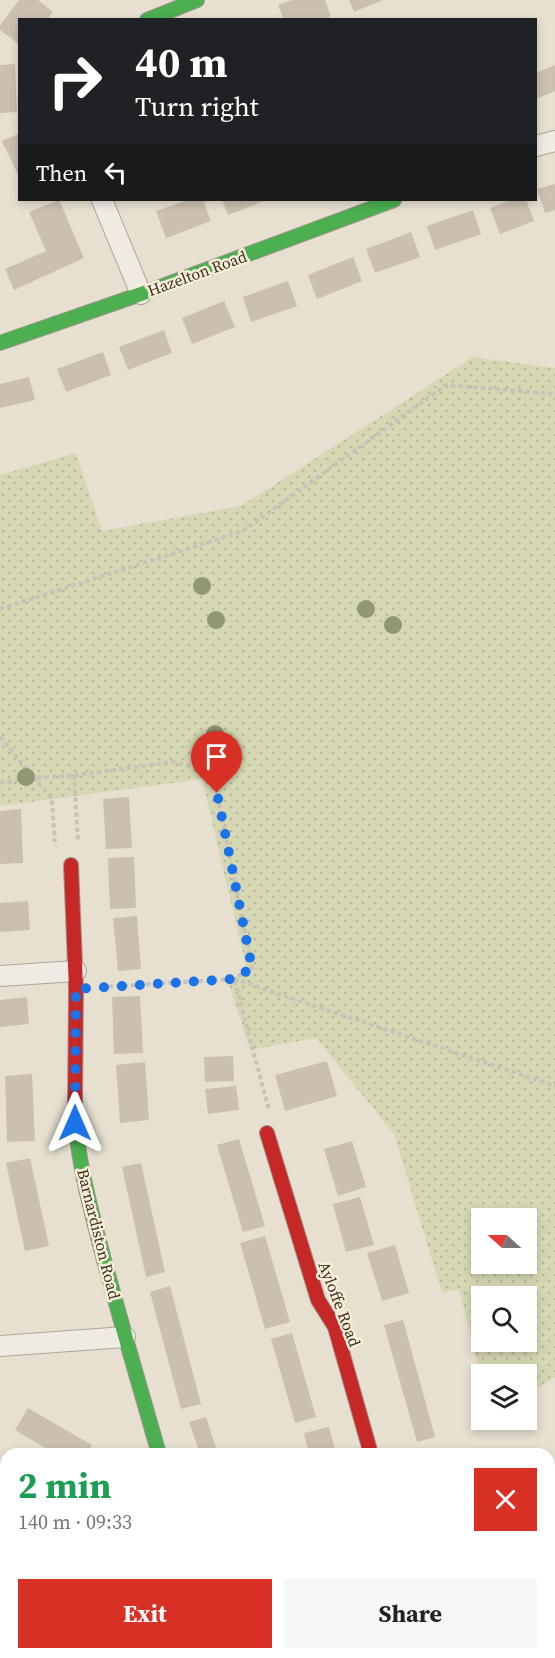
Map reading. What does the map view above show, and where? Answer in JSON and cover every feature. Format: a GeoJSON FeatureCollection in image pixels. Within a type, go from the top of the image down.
{"type":"FeatureCollection","features":[{"type":"Feature","properties":{"kind":"street"},"geometry":{"type":"LineString","coordinates":[[152,18],[197,0]]}},
{"type":"Feature","properties":{"kind":"street"},"geometry":{"type":"LineString","coordinates":[[537,146],[555,141]]}},
{"type":"Feature","properties":{"kind":"street"},"geometry":{"type":"LineString","coordinates":[[102,201],[141,294]]}},
{"type":"Feature","properties":{"kind":"street","name":"Hazelton Road"},"geometry":{"type":"LineString","coordinates":[[0,343],[141,294],[391,201]]}},
{"type":"Feature","properties":{"kind":"street","name":"Barnardiston Road"},"geometry":{"type":"LineString","coordinates":[[71,865],[76,980],[75,1123],[82,1169],[94,1221],[157,1448]]}},
{"type":"Feature","properties":{"kind":"street"},"geometry":{"type":"LineString","coordinates":[[0,976],[76,980]]}},
{"type":"Feature","properties":{"kind":"street","name":"Ayloffe Road"},"geometry":{"type":"LineString","coordinates":[[267,1133],[318,1300],[335,1327],[369,1448]]}},
{"type":"Feature","properties":{"kind":"street"},"geometry":{"type":"LineString","coordinates":[[0,1346],[125,1337]]}},
{"type":"Feature","properties":{"kind":"path"},"geometry":{"type":"LineString","coordinates":[[0,609],[243,531],[446,385],[555,394]]}},
{"type":"Feature","properties":{"kind":"path"},"geometry":{"type":"LineString","coordinates":[[0,737],[52,799],[57,867],[80,864],[74,775]]}},
{"type":"Feature","properties":{"kind":"path"},"geometry":{"type":"LineString","coordinates":[[0,783],[173,762],[213,771],[252,968],[234,979]]}},
{"type":"Feature","properties":{"kind":"path"},"geometry":{"type":"LineString","coordinates":[[234,979],[274,1130],[267,1133]]}},
{"type":"Feature","properties":{"kind":"path"},"geometry":{"type":"LineString","coordinates":[[76,980],[234,979],[555,1086]]}},
{"type":"Feature","properties":{"kind":"green space"},"geometry":{"type":"Polygon","coordinates":[[[473,357],[555,368],[555,1377],[537,1388],[537,1364],[478,1364],[475,1352],[537,1352],[537,1286],[471,1286],[471,1336],[459,1289],[442,1293],[394,1134],[316,1038],[250,1050],[227,978],[237,976],[246,966],[202,779],[0,806],[0,475],[76,453],[102,531],[241,506],[473,357]]]}},
{"type":"Feature","properties":{"kind":"building"},"geometry":{"type":"Polygon","coordinates":[[[19,0],[38,0],[53,12],[48,18],[18,18],[18,44],[0,30],[0,25],[19,0]]]}},
{"type":"Feature","properties":{"kind":"building"},"geometry":{"type":"Polygon","coordinates":[[[292,0],[325,0],[331,16],[328,18],[283,18],[278,5],[292,0]]]}},
{"type":"Feature","properties":{"kind":"building"},"geometry":{"type":"Polygon","coordinates":[[[349,0],[383,0],[354,12],[349,0]]]}},
{"type":"Feature","properties":{"kind":"building"},"geometry":{"type":"Polygon","coordinates":[[[15,64],[17,112],[0,113],[0,65],[15,64]]]}},
{"type":"Feature","properties":{"kind":"building"},"geometry":{"type":"Polygon","coordinates":[[[555,65],[555,91],[537,99],[537,73],[555,65]]]}},
{"type":"Feature","properties":{"kind":"building"},"geometry":{"type":"Polygon","coordinates":[[[18,134],[18,175],[2,141],[18,134]]]}},
{"type":"Feature","properties":{"kind":"building"},"geometry":{"type":"Polygon","coordinates":[[[555,184],[555,210],[545,213],[537,189],[555,184]]]}},
{"type":"Feature","properties":{"kind":"building"},"geometry":{"type":"Polygon","coordinates":[[[59,201],[84,258],[14,290],[5,269],[46,251],[29,212],[59,201]]]}},
{"type":"Feature","properties":{"kind":"building"},"geometry":{"type":"Polygon","coordinates":[[[185,201],[203,201],[211,221],[166,238],[156,211],[185,201]]]}},
{"type":"Feature","properties":{"kind":"building"},"geometry":{"type":"Polygon","coordinates":[[[222,201],[263,201],[228,215],[222,201]]]}},
{"type":"Feature","properties":{"kind":"building"},"geometry":{"type":"Polygon","coordinates":[[[508,201],[526,201],[534,221],[500,234],[490,208],[508,201]]]}},
{"type":"Feature","properties":{"kind":"building"},"geometry":{"type":"Polygon","coordinates":[[[473,210],[481,234],[435,250],[427,226],[473,210]]]}},
{"type":"Feature","properties":{"kind":"building"},"geometry":{"type":"Polygon","coordinates":[[[411,232],[420,257],[375,273],[366,249],[411,232]]]}},
{"type":"Feature","properties":{"kind":"building"},"geometry":{"type":"Polygon","coordinates":[[[353,257],[362,281],[317,299],[308,275],[353,257]]]}},
{"type":"Feature","properties":{"kind":"building"},"geometry":{"type":"Polygon","coordinates":[[[288,281],[297,306],[251,322],[243,297],[288,281]]]}},
{"type":"Feature","properties":{"kind":"building"},"geometry":{"type":"Polygon","coordinates":[[[224,301],[235,327],[192,344],[182,318],[224,301]]]}},
{"type":"Feature","properties":{"kind":"building"},"geometry":{"type":"Polygon","coordinates":[[[164,330],[172,353],[128,370],[119,347],[164,330]]]}},
{"type":"Feature","properties":{"kind":"building"},"geometry":{"type":"Polygon","coordinates":[[[103,352],[111,375],[66,392],[57,369],[103,352]]]}},
{"type":"Feature","properties":{"kind":"building"},"geometry":{"type":"Polygon","coordinates":[[[29,377],[35,400],[0,408],[0,384],[29,377]]]}},
{"type":"Feature","properties":{"kind":"building"},"geometry":{"type":"Polygon","coordinates":[[[129,797],[132,848],[106,849],[103,799],[129,797]]]}},
{"type":"Feature","properties":{"kind":"building"},"geometry":{"type":"Polygon","coordinates":[[[21,809],[23,863],[0,864],[0,811],[21,809]]]}},
{"type":"Feature","properties":{"kind":"building"},"geometry":{"type":"Polygon","coordinates":[[[134,857],[136,908],[110,909],[108,858],[134,857]]]}},
{"type":"Feature","properties":{"kind":"building"},"geometry":{"type":"Polygon","coordinates":[[[28,901],[30,930],[0,932],[0,903],[28,901]]]}},
{"type":"Feature","properties":{"kind":"building"},"geometry":{"type":"Polygon","coordinates":[[[137,916],[141,969],[118,971],[113,918],[137,916]]]}},
{"type":"Feature","properties":{"kind":"building"},"geometry":{"type":"Polygon","coordinates":[[[140,996],[143,1053],[114,1054],[112,997],[140,996]]]}},
{"type":"Feature","properties":{"kind":"building"},"geometry":{"type":"Polygon","coordinates":[[[27,997],[29,1024],[0,1027],[0,1000],[27,997]]]}},
{"type":"Feature","properties":{"kind":"building"},"geometry":{"type":"Polygon","coordinates":[[[233,1056],[234,1081],[205,1082],[204,1057],[233,1056]]]}},
{"type":"Feature","properties":{"kind":"building"},"geometry":{"type":"Polygon","coordinates":[[[327,1061],[337,1096],[285,1111],[275,1075],[327,1061]]]}},
{"type":"Feature","properties":{"kind":"building"},"geometry":{"type":"Polygon","coordinates":[[[145,1062],[149,1120],[120,1123],[116,1065],[145,1062]]]}},
{"type":"Feature","properties":{"kind":"building"},"geometry":{"type":"Polygon","coordinates":[[[32,1074],[35,1141],[7,1142],[5,1076],[32,1074]]]}},
{"type":"Feature","properties":{"kind":"building"},"geometry":{"type":"Polygon","coordinates":[[[236,1086],[239,1110],[208,1114],[205,1089],[236,1086]]]}},
{"type":"Feature","properties":{"kind":"building"},"geometry":{"type":"Polygon","coordinates":[[[239,1139],[265,1226],[243,1232],[217,1145],[239,1139]]]}},
{"type":"Feature","properties":{"kind":"building"},"geometry":{"type":"Polygon","coordinates":[[[352,1141],[366,1187],[338,1196],[324,1149],[352,1141]]]}},
{"type":"Feature","properties":{"kind":"building"},"geometry":{"type":"Polygon","coordinates":[[[30,1158],[49,1246],[25,1251],[6,1163],[30,1158]]]}},
{"type":"Feature","properties":{"kind":"building"},"geometry":{"type":"Polygon","coordinates":[[[141,1163],[165,1272],[146,1277],[122,1167],[141,1163]]]}},
{"type":"Feature","properties":{"kind":"building"},"geometry":{"type":"Polygon","coordinates":[[[360,1197],[374,1245],[346,1252],[333,1204],[360,1197]]]}},
{"type":"Feature","properties":{"kind":"building"},"geometry":{"type":"Polygon","coordinates":[[[265,1236],[290,1322],[265,1329],[240,1243],[265,1236]]]}},
{"type":"Feature","properties":{"kind":"building"},"geometry":{"type":"Polygon","coordinates":[[[395,1245],[409,1293],[382,1301],[367,1253],[395,1245]]]}},
{"type":"Feature","properties":{"kind":"building"},"geometry":{"type":"Polygon","coordinates":[[[170,1286],[201,1404],[181,1409],[150,1292],[170,1286]]]}},
{"type":"Feature","properties":{"kind":"building"},"geometry":{"type":"Polygon","coordinates":[[[403,1320],[435,1437],[417,1442],[384,1325],[403,1320]]]}},
{"type":"Feature","properties":{"kind":"building"},"geometry":{"type":"Polygon","coordinates":[[[292,1333],[316,1417],[295,1423],[271,1339],[292,1333]]]}},
{"type":"Feature","properties":{"kind":"building"},"geometry":{"type":"Polygon","coordinates":[[[28,1408],[92,1445],[90,1448],[45,1448],[15,1430],[28,1408]]]}},
{"type":"Feature","properties":{"kind":"building"},"geometry":{"type":"Polygon","coordinates":[[[206,1417],[216,1448],[198,1448],[189,1422],[206,1417]]]}},
{"type":"Feature","properties":{"kind":"building"},"geometry":{"type":"Polygon","coordinates":[[[329,1427],[334,1448],[308,1448],[304,1433],[329,1427]]]}},
{"type":"Feature","properties":{"kind":"traffic: fast"},"geometry":{"type":"LineString","coordinates":[[152,18],[197,0]]}},
{"type":"Feature","properties":{"kind":"traffic: fast"},"geometry":{"type":"LineString","coordinates":[[0,343],[141,294],[391,201]]}},
{"type":"Feature","properties":{"kind":"traffic: fast"},"geometry":{"type":"LineString","coordinates":[[75,1103],[78,1143],[89,1202],[157,1448]]}},
{"type":"Feature","properties":{"kind":"traffic: jam"},"geometry":{"type":"LineString","coordinates":[[71,865],[76,989],[75,1103]]}},
{"type":"Feature","properties":{"kind":"traffic: jam"},"geometry":{"type":"LineString","coordinates":[[267,1133],[318,1300],[335,1327],[369,1448]]}},
{"type":"Feature","properties":{"kind":"route"},"geometry":{"type":"LineString","coordinates":[[75,1123],[76,989],[234,979],[252,968],[217,793]]}}]}
